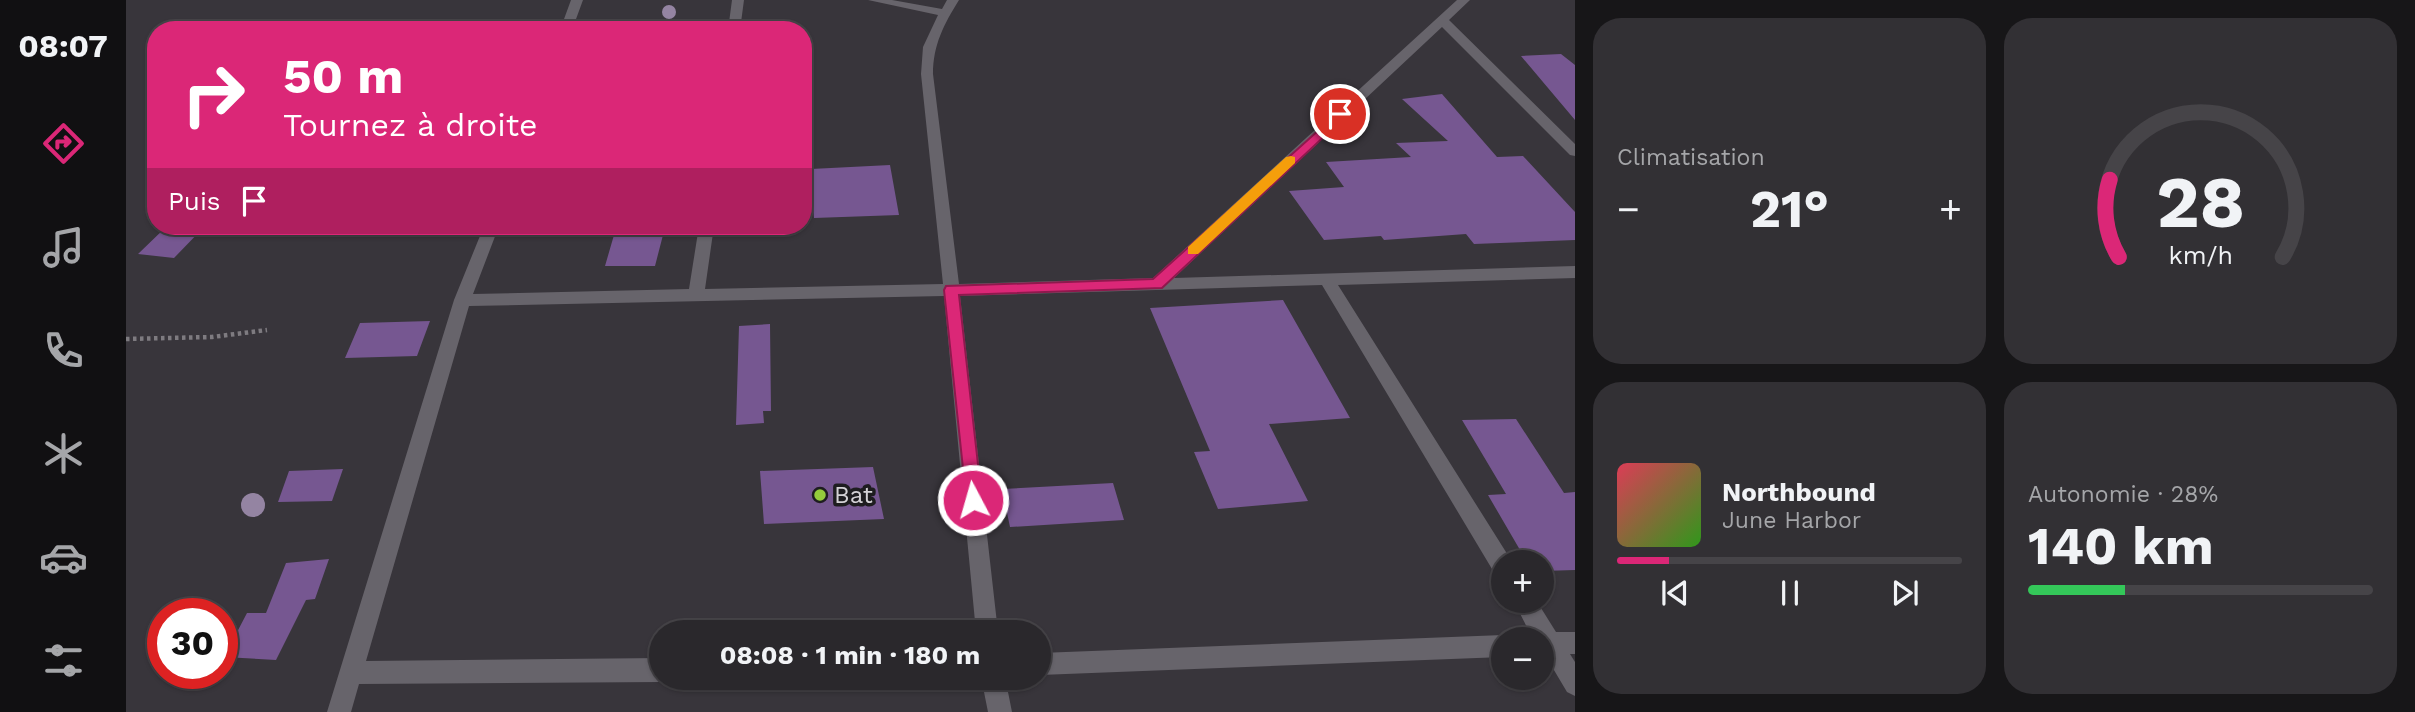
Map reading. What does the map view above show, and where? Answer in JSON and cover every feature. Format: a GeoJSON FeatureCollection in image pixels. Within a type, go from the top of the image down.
{"type":"FeatureCollection","features":[{"type":"Feature","properties":{"kind":"street"},"geometry":{"type":"LineString","coordinates":[[570,21],[578,0]]}},
{"type":"Feature","properties":{"kind":"street"},"geometry":{"type":"LineString","coordinates":[[735,21],[738,0]]}},
{"type":"Feature","properties":{"kind":"street"},"geometry":{"type":"LineString","coordinates":[[874,0],[949,6],[932,36],[925,65],[934,125],[986,620]]}},
{"type":"Feature","properties":{"kind":"street"},"geometry":{"type":"LineString","coordinates":[[1157,284],[1464,0]]}},
{"type":"Feature","properties":{"kind":"street"},"geometry":{"type":"LineString","coordinates":[[1442,20],[1575,152]]}},
{"type":"Feature","properties":{"kind":"street"},"geometry":{"type":"LineString","coordinates":[[339,712],[462,300],[487,235]]}},
{"type":"Feature","properties":{"kind":"street"},"geometry":{"type":"LineString","coordinates":[[696,296],[705,235]]}},
{"type":"Feature","properties":{"kind":"street"},"geometry":{"type":"LineString","coordinates":[[462,300],[951,290],[1575,272]]}},
{"type":"Feature","properties":{"kind":"street"},"geometry":{"type":"LineString","coordinates":[[1326,279],[1493,550]]}},
{"type":"Feature","properties":{"kind":"street"},"geometry":{"type":"LineString","coordinates":[[1554,644],[1575,643]]}},
{"type":"Feature","properties":{"kind":"street"},"geometry":{"type":"LineString","coordinates":[[1051,664],[1491,646]]}},
{"type":"Feature","properties":{"kind":"street"},"geometry":{"type":"LineString","coordinates":[[1554,655],[1575,684]]}},
{"type":"Feature","properties":{"kind":"street"},"geometry":{"type":"LineString","coordinates":[[352,673],[649,670]]}},
{"type":"Feature","properties":{"kind":"street"},"geometry":{"type":"LineString","coordinates":[[996,690],[1000,712]]}},
{"type":"Feature","properties":{"kind":"path"},"geometry":{"type":"LineString","coordinates":[[126,339],[212,337],[267,330]]}},
{"type":"Feature","properties":{"kind":"building"},"geometry":{"type":"Polygon","coordinates":[[[1561,54],[1575,65],[1575,120],[1521,56],[1561,54]]]}},
{"type":"Feature","properties":{"kind":"building"},"geometry":{"type":"Polygon","coordinates":[[[1442,94],[1497,157],[1523,156],[1575,212],[1575,240],[1474,244],[1466,234],[1384,240],[1381,236],[1324,240],[1289,191],[1344,187],[1326,162],[1411,157],[1396,143],[1448,141],[1402,99],[1442,94]]]}},
{"type":"Feature","properties":{"kind":"building"},"geometry":{"type":"Polygon","coordinates":[[[890,165],[899,215],[814,218],[812,169],[890,165]]]}},
{"type":"Feature","properties":{"kind":"building"},"geometry":{"type":"Polygon","coordinates":[[[158,235],[196,235],[174,258],[138,254],[158,235]]]}},
{"type":"Feature","properties":{"kind":"building"},"geometry":{"type":"Polygon","coordinates":[[[614,235],[663,235],[655,266],[605,266],[614,235]]]}},
{"type":"Feature","properties":{"kind":"building"},"geometry":{"type":"Polygon","coordinates":[[[1283,300],[1350,418],[1269,424],[1308,501],[1218,509],[1194,452],[1210,451],[1150,308],[1283,300]]]}},
{"type":"Feature","properties":{"kind":"building"},"geometry":{"type":"Polygon","coordinates":[[[430,321],[417,356],[345,358],[360,323],[430,321]]]}},
{"type":"Feature","properties":{"kind":"building"},"geometry":{"type":"Polygon","coordinates":[[[770,324],[771,411],[763,411],[764,423],[736,425],[739,326],[770,324]]]}},
{"type":"Feature","properties":{"kind":"building"},"geometry":{"type":"Polygon","coordinates":[[[1516,419],[1564,493],[1575,492],[1575,570],[1554,571],[1554,550],[1520,550],[1488,495],[1506,494],[1462,420],[1516,419]]]}},
{"type":"Feature","properties":{"kind":"building","name":"Bat"},"geometry":{"type":"Polygon","coordinates":[[[873,467],[884,519],[764,524],[760,471],[873,467]]]}},
{"type":"Feature","properties":{"kind":"building"},"geometry":{"type":"Polygon","coordinates":[[[343,469],[332,501],[278,502],[289,471],[343,469]]]}},
{"type":"Feature","properties":{"kind":"building"},"geometry":{"type":"Polygon","coordinates":[[[1113,483],[1124,520],[1010,527],[1002,489],[1113,483]]]}},
{"type":"Feature","properties":{"kind":"building"},"geometry":{"type":"Polygon","coordinates":[[[329,559],[315,599],[306,600],[276,660],[238,658],[238,630],[247,613],[266,613],[286,563],[329,559]]]}},
{"type":"Feature","properties":{"kind":"slow traffic"},"geometry":{"type":"LineString","coordinates":[[1193,251],[1291,160]]}},
{"type":"Feature","properties":{"kind":"place","name":"Bat"},"geometry":{"type":"Point","coordinates":[820,495]}},
{"type":"Feature","properties":{"kind":"route"},"geometry":{"type":"LineString","coordinates":[[973,500],[951,290],[1157,284],[1340,114]]}}]}
